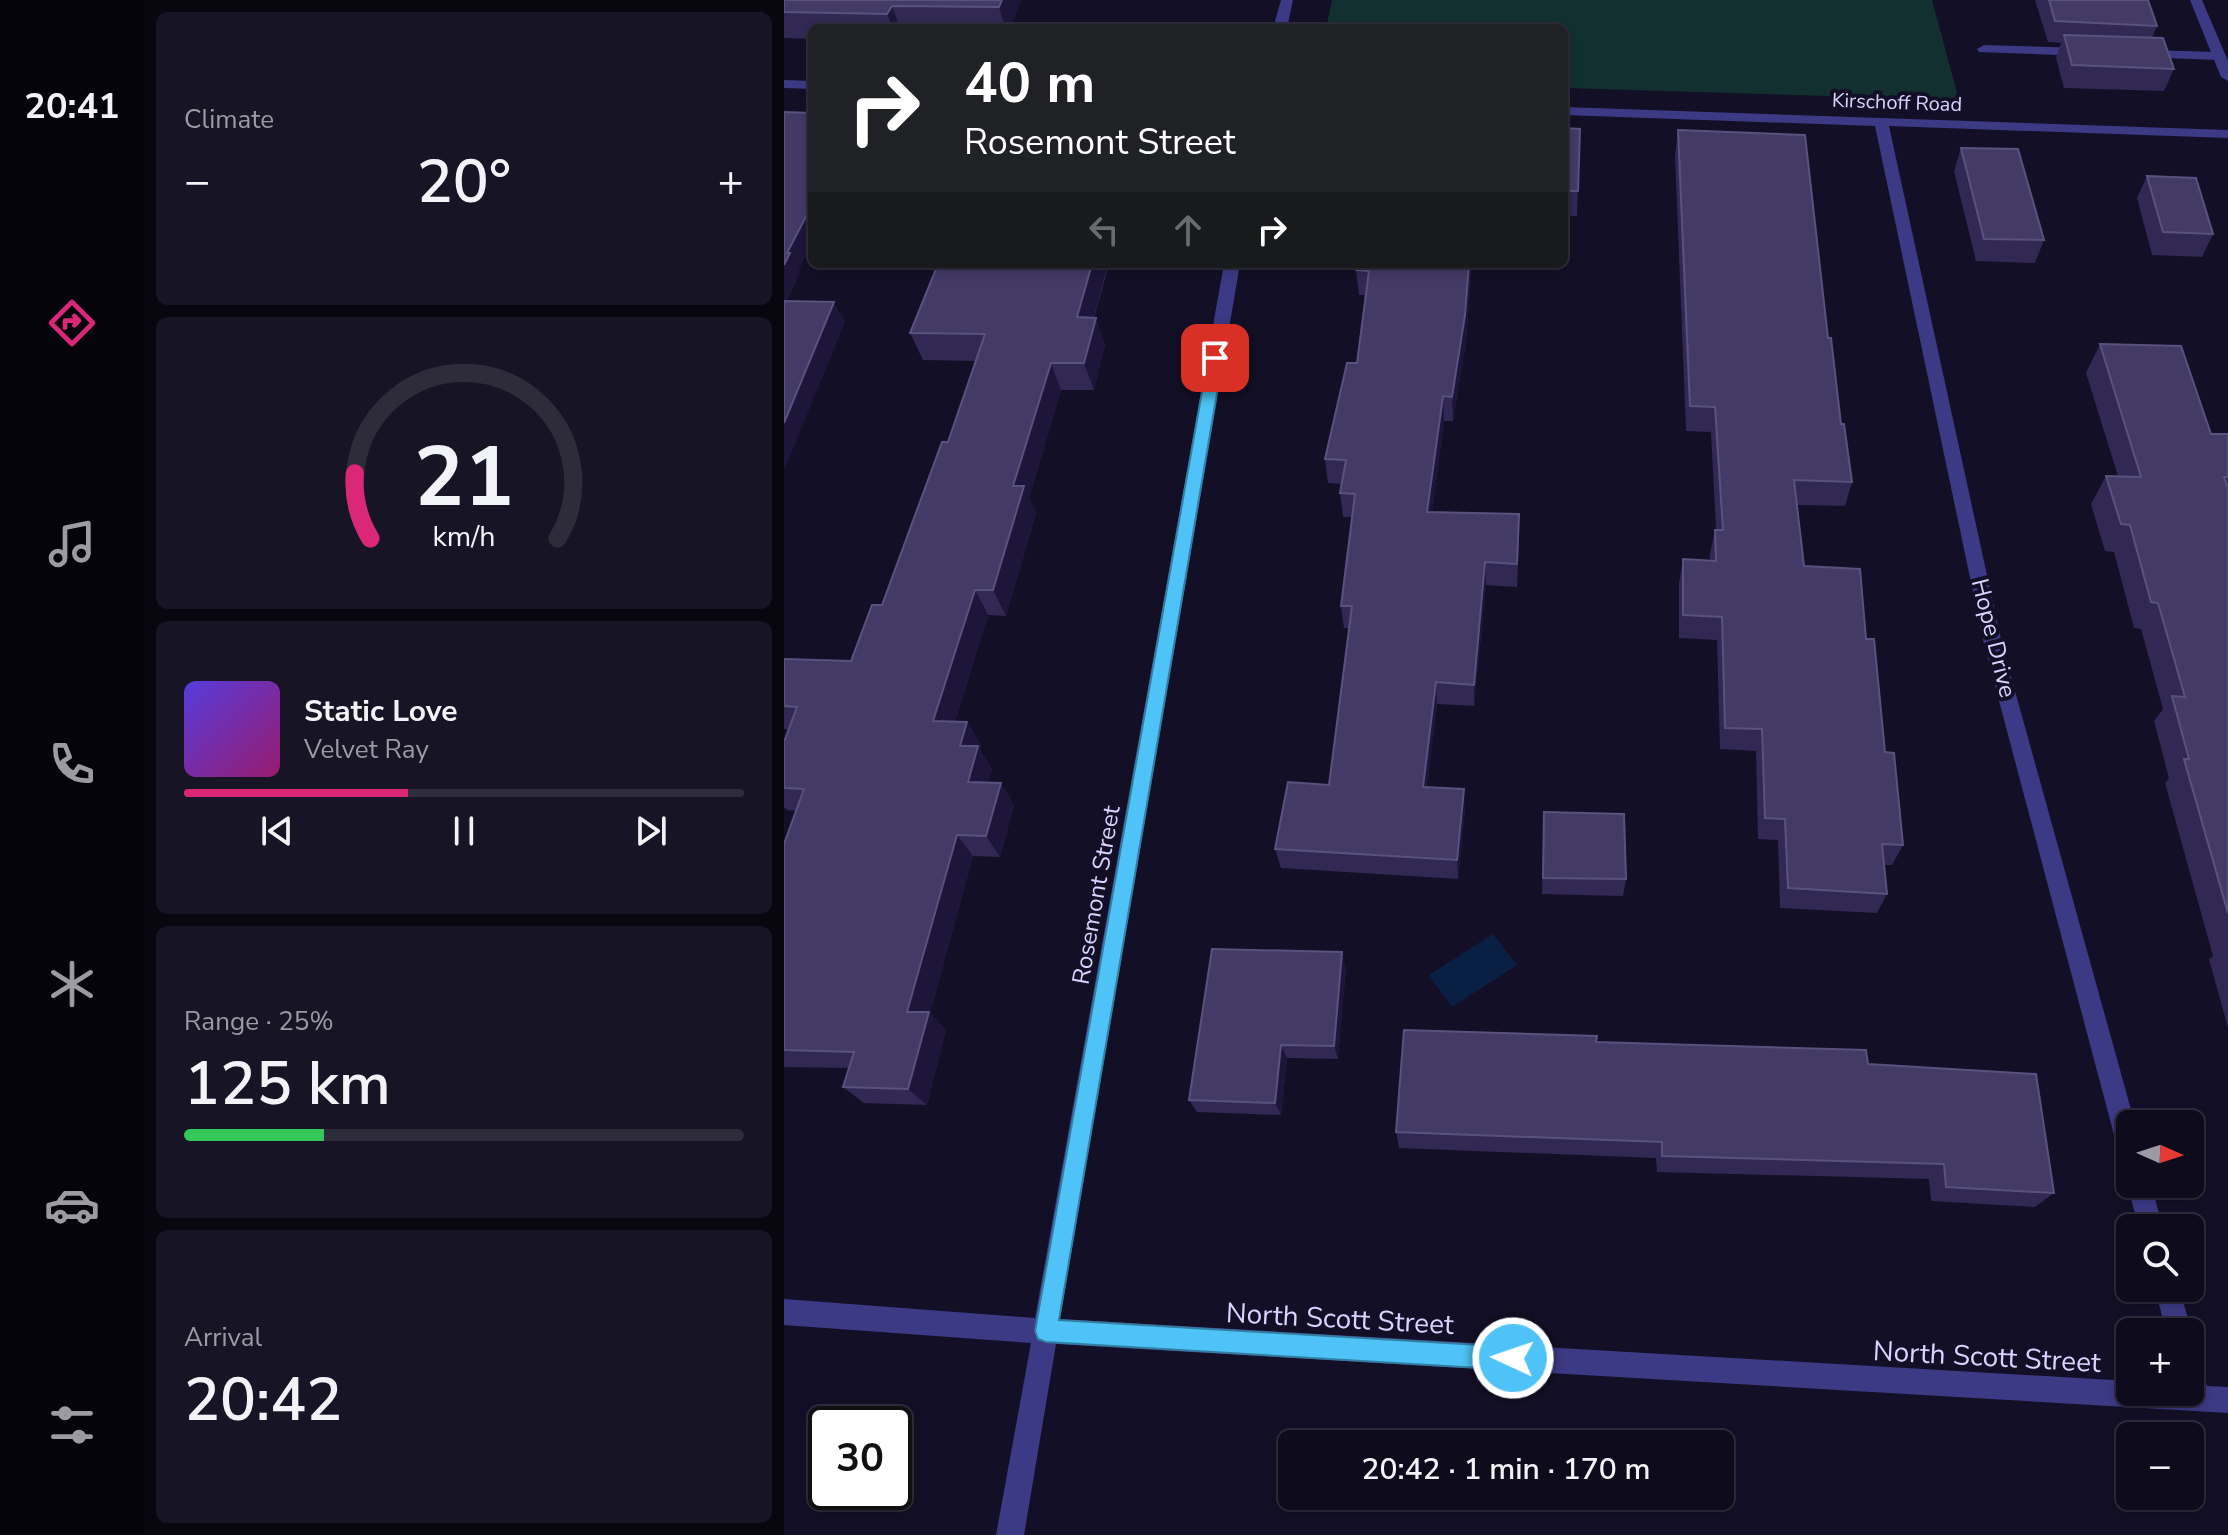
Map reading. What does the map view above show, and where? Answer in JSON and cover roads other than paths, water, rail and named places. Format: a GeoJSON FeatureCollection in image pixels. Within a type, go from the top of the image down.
{"type":"FeatureCollection","features":[{"type":"Feature","properties":{"kind":"street"},"geometry":{"type":"LineString","coordinates":[[1281,24],[1287,0]]}},
{"type":"Feature","properties":{"kind":"street"},"geometry":{"type":"LineString","coordinates":[[2196,0],[2228,77]]}},
{"type":"Feature","properties":{"kind":"street"},"geometry":{"type":"LineString","coordinates":[[1984,49],[2094,52]]}},
{"type":"Feature","properties":{"kind":"street"},"geometry":{"type":"LineString","coordinates":[[2125,53],[2219,56]]}},
{"type":"Feature","properties":{"kind":"street"},"geometry":{"type":"LineString","coordinates":[[784,84],[808,85]]}},
{"type":"Feature","properties":{"kind":"street","name":"Kirschoff Road"},"geometry":{"type":"LineString","coordinates":[[1568,111],[2228,134]]}},
{"type":"Feature","properties":{"kind":"street","name":"Hope Drive"},"geometry":{"type":"LineString","coordinates":[[1881,122],[1993,644],[2119,1110]]}},
{"type":"Feature","properties":{"kind":"street","name":"Rosemont Street"},"geometry":{"type":"LineString","coordinates":[[1010,1535],[1231,268]]}},
{"type":"Feature","properties":{"kind":"street","name":"North Scott Street"},"geometry":{"type":"LineString","coordinates":[[784,1312],[1046,1331],[2116,1393]]}},
{"type":"Feature","properties":{"kind":"street","name":"North Scott Street"},"geometry":{"type":"LineString","coordinates":[[2204,1398],[2228,1400]]}},
{"type":"Feature","properties":{"kind":"water"},"geometry":{"type":"Polygon","coordinates":[[[1493,934],[1517,965],[1452,1007],[1429,975],[1493,934]]]}}]}
